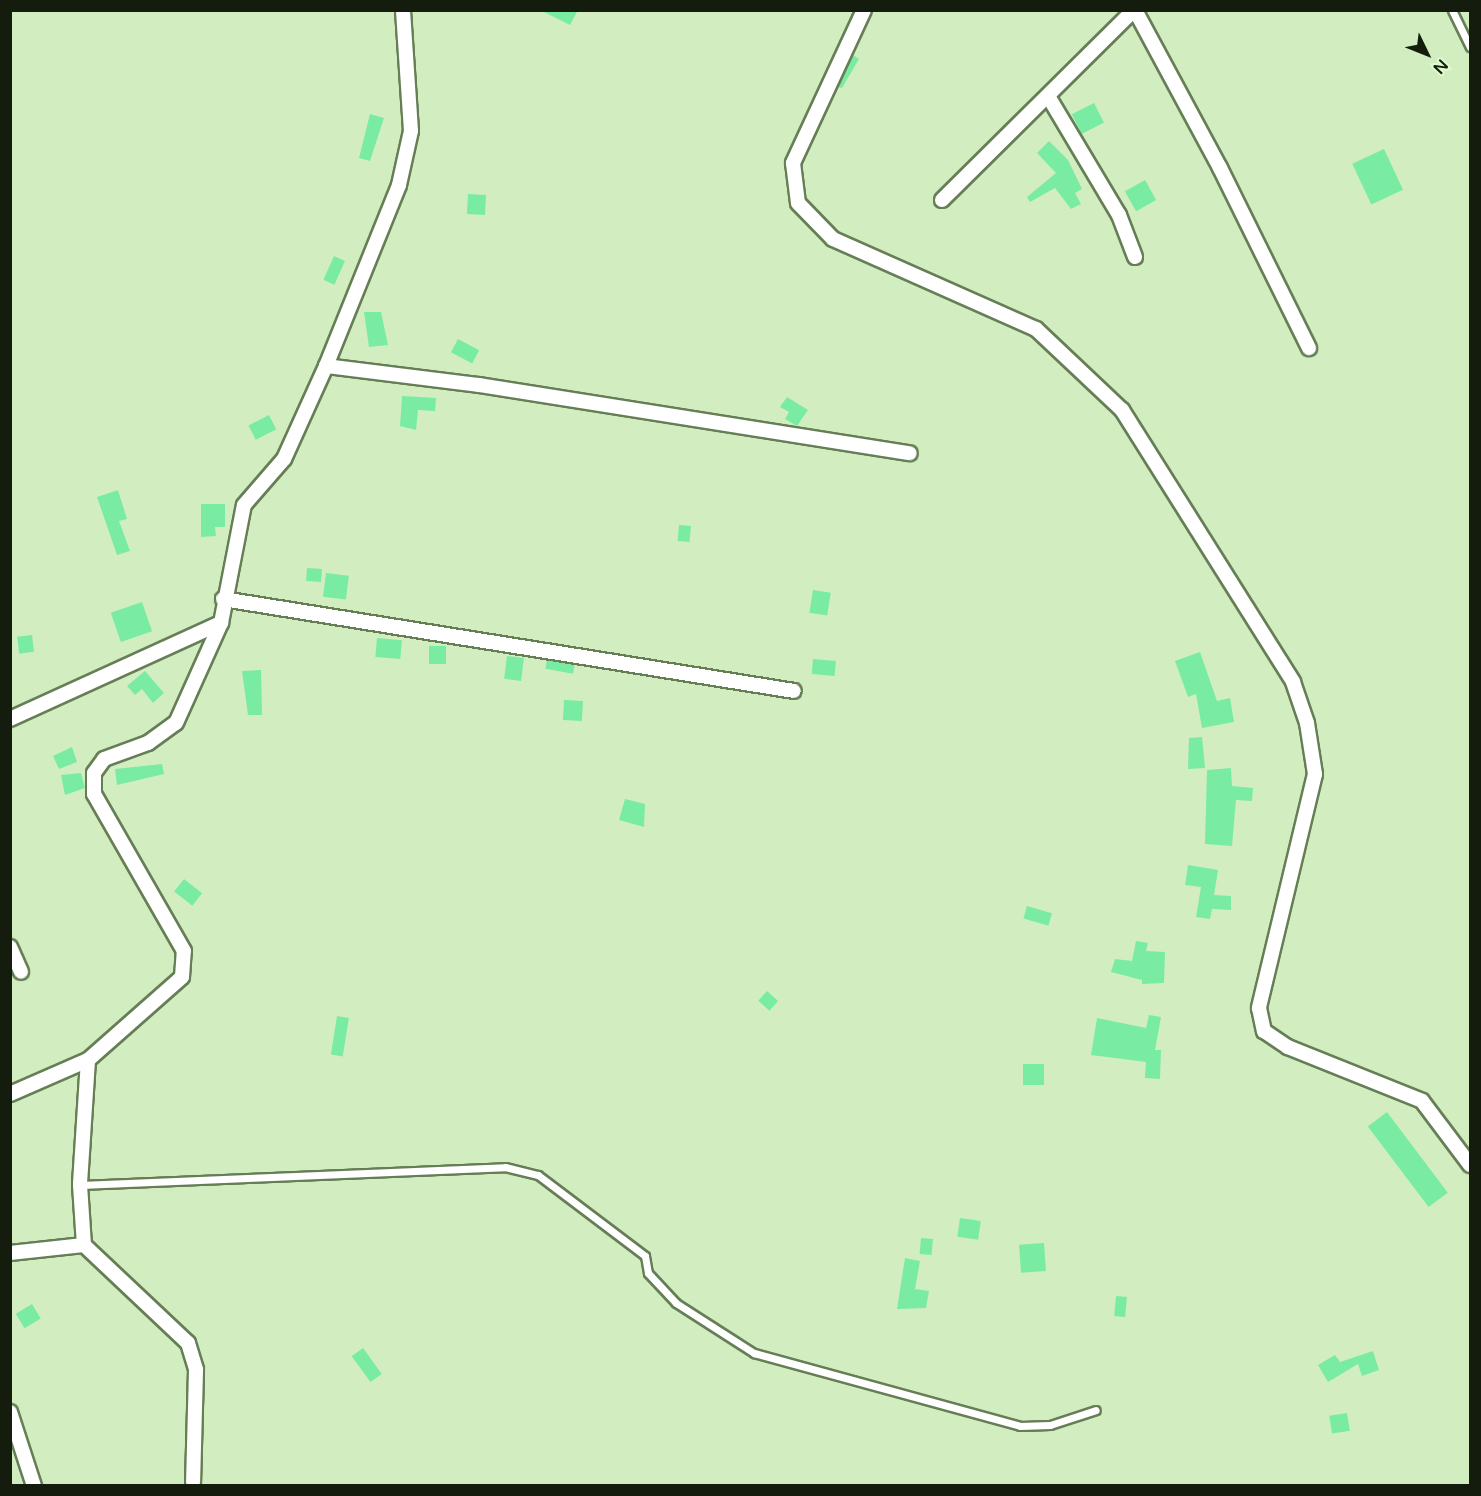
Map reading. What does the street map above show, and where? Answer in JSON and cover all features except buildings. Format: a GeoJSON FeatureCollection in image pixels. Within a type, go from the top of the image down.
{"type":"FeatureCollection","features":[{"type":"Feature","properties":{"kind":"street"},"geometry":{"type":"LineString","coordinates":[[10,1094],[88,1060],[182,977],[186,962],[94,794],[94,773],[104,759],[148,743],[176,723],[220,622],[244,505],[284,459],[326,366],[399,185],[411,131],[403,10]]}},
{"type":"Feature","properties":{"kind":"street"},"geometry":{"type":"LineString","coordinates":[[864,10],[793,163],[798,203],[833,239],[1036,329],[1122,410],[1293,682],[1307,723],[1315,774],[1259,1008],[1264,1031],[1288,1047],[1422,1101],[1470,1165]]}},
{"type":"Feature","properties":{"kind":"street"},"geometry":{"type":"LineString","coordinates":[[942,200],[1135,10],[1220,168],[1309,348]]}},
{"type":"Feature","properties":{"kind":"street"},"geometry":{"type":"LineString","coordinates":[[1048,96],[1119,215],[1135,257]]}},
{"type":"Feature","properties":{"kind":"street"},"geometry":{"type":"LineString","coordinates":[[326,366],[480,385],[910,453]]}},
{"type":"Feature","properties":{"kind":"street"},"geometry":{"type":"LineString","coordinates":[[223,599],[794,691]]}},
{"type":"Feature","properties":{"kind":"street"},"geometry":{"type":"LineString","coordinates":[[10,719],[220,622]]}},
{"type":"Feature","properties":{"kind":"street"},"geometry":{"type":"LineString","coordinates":[[10,947],[21,972]]}},
{"type":"Feature","properties":{"kind":"street"},"geometry":{"type":"LineString","coordinates":[[88,1060],[80,1185],[84,1245],[188,1343],[196,1370],[193,1482]]}},
{"type":"Feature","properties":{"kind":"street"},"geometry":{"type":"LineString","coordinates":[[10,1253],[84,1245]]}},
{"type":"Feature","properties":{"kind":"street"},"geometry":{"type":"LineString","coordinates":[[10,1412],[34,1485]]}},
{"type":"Feature","properties":{"kind":"lane"},"geometry":{"type":"LineString","coordinates":[[1452,10],[1470,46]]}},
{"type":"Feature","properties":{"kind":"lane"},"geometry":{"type":"LineString","coordinates":[[80,1185],[505,1167],[538,1175],[645,1256],[648,1272],[676,1303],[754,1353],[1020,1426],[1050,1425],[1096,1410]]}}]}
